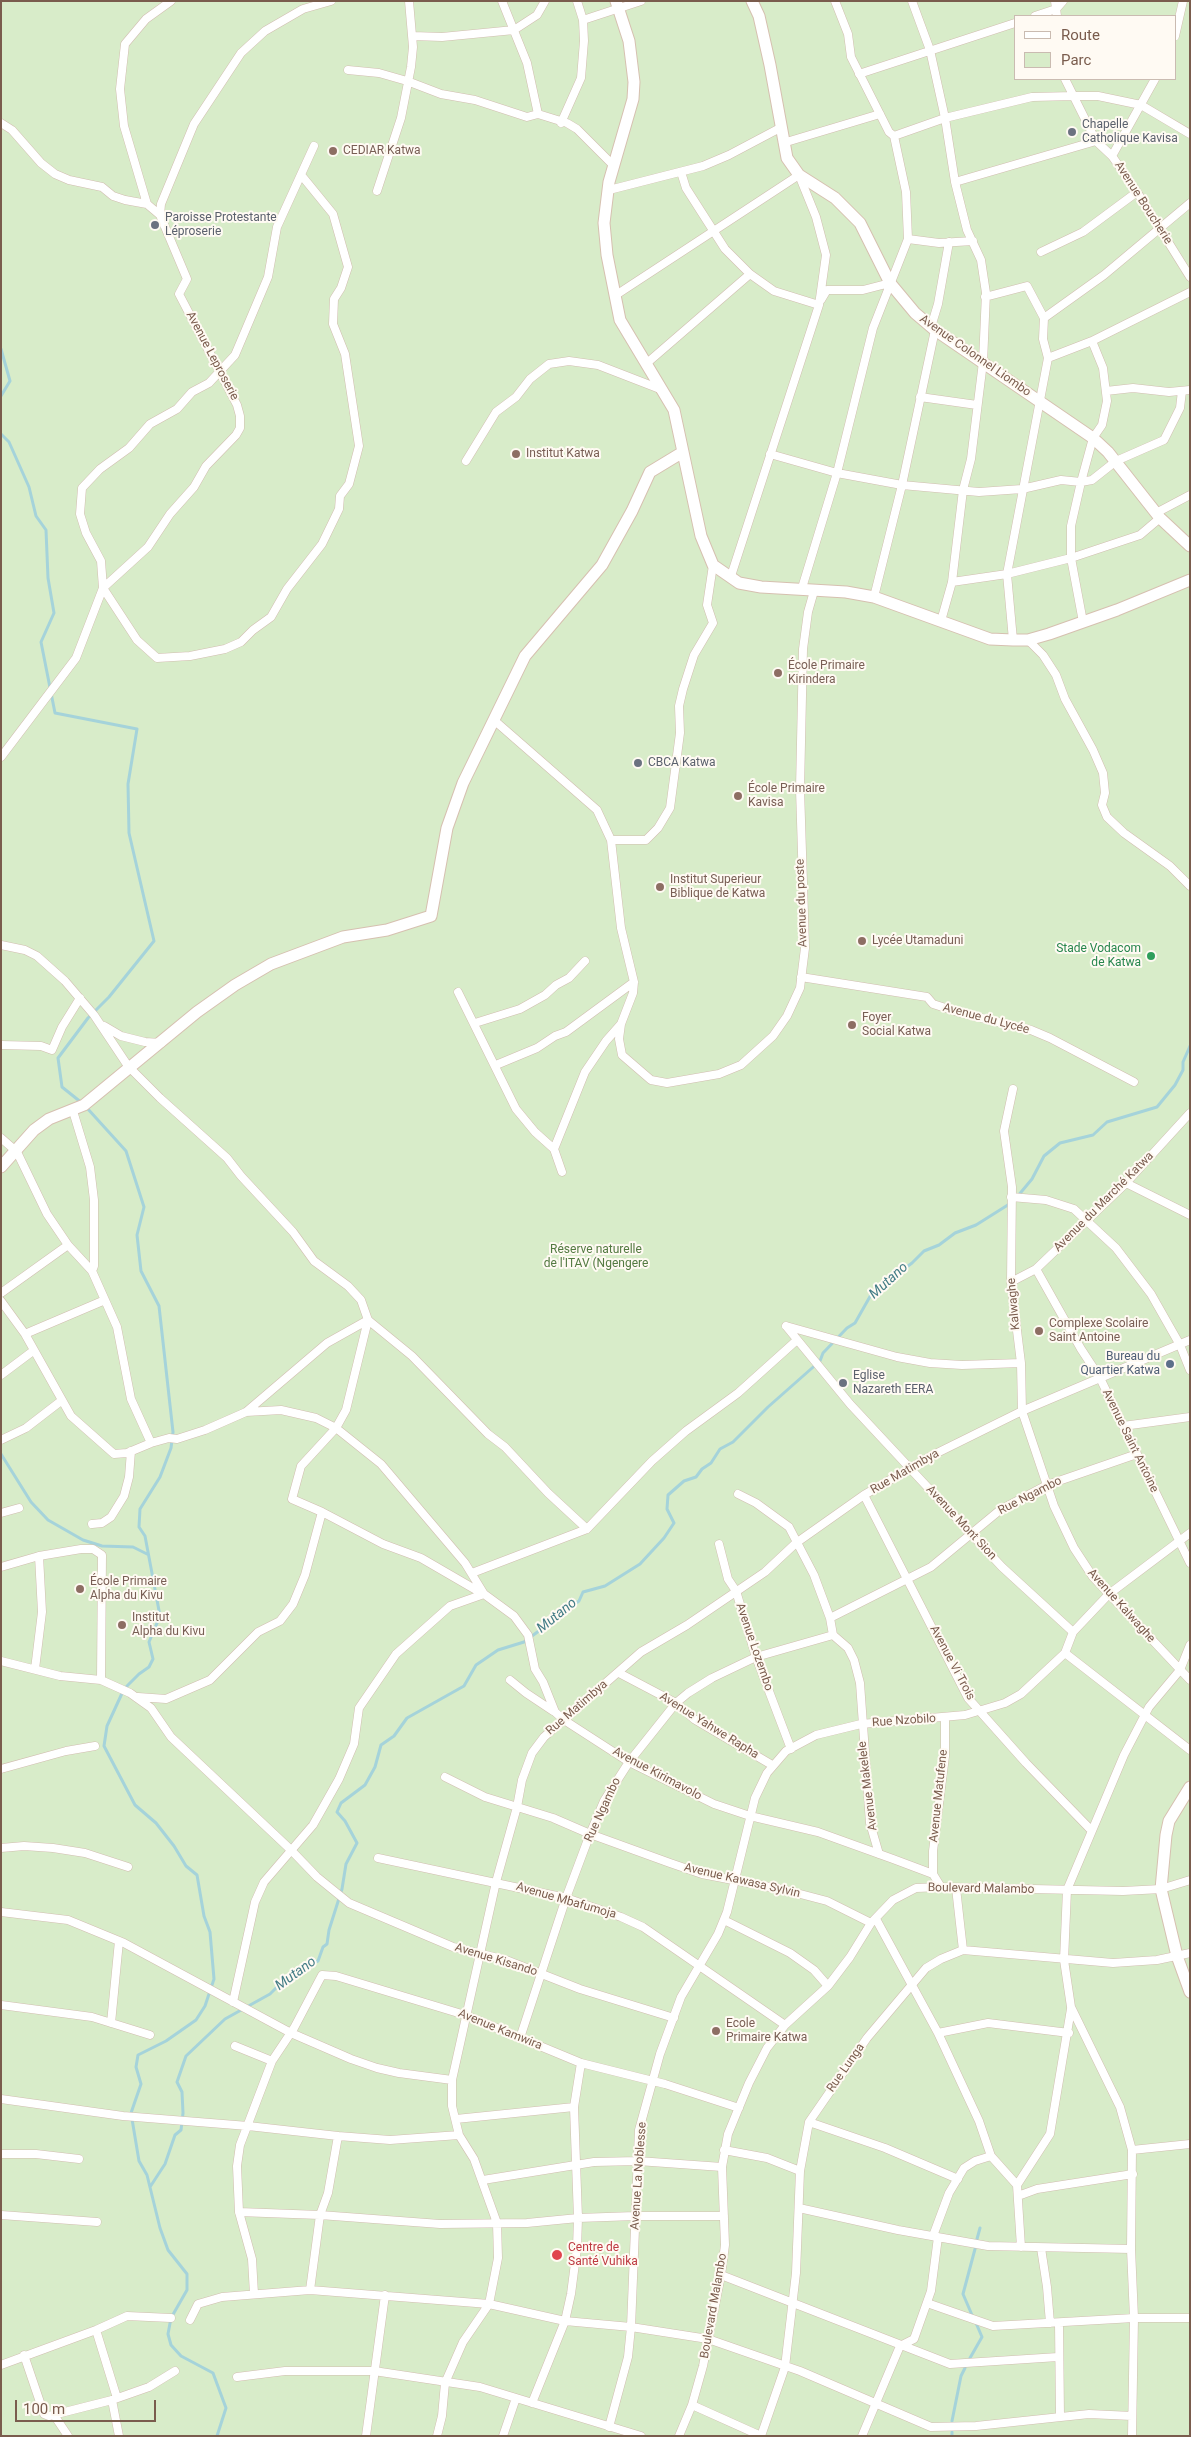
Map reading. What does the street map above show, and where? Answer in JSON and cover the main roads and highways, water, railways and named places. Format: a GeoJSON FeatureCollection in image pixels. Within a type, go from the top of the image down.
{"type":"FeatureCollection","features":[{"type":"Feature","properties":{"kind":"waterway"},"geometry":{"type":"LineString","coordinates":[[1,349],[10,381],[1,396]]}},
{"type":"Feature","properties":{"kind":"waterway"},"geometry":{"type":"LineString","coordinates":[[1,434],[9,442],[29,487],[36,516],[46,530],[48,578],[54,613],[41,642],[55,713],[137,729],[128,784],[129,833],[154,941],[109,997],[88,1018],[58,1058],[62,1087],[82,1103]]}},
{"type":"Feature","properties":{"kind":"waterway","name":"Mutano"},"geometry":{"type":"LineString","coordinates":[[1017,1197],[1032,1179],[1044,1156],[1060,1143],[1093,1135],[1107,1122],[1157,1107],[1175,1085],[1183,1070],[1183,1062],[1190,1046]]}},
{"type":"Feature","properties":{"kind":"waterway"},"geometry":{"type":"LineString","coordinates":[[87,1108],[126,1151],[144,1207],[137,1235],[141,1271],[159,1306],[173,1432],[171,1448],[160,1477],[140,1509],[139,1527],[145,1536],[160,1616],[149,1642],[153,1659],[149,1667],[124,1689],[107,1726],[104,1746],[135,1805],[156,1823],[174,1846],[186,1866],[197,1875],[204,1916],[210,1932],[214,1979],[205,2006],[196,2020],[166,2041],[138,2055],[136,2067],[141,2084],[131,2113],[139,2161],[147,2175],[160,2228],[168,2250],[187,2274],[187,2290],[171,2318],[168,2334],[171,2345],[181,2356],[213,2373],[226,2408],[217,2436]]}},
{"type":"Feature","properties":{"kind":"waterway","name":"Mutano"},"geometry":{"type":"LineString","coordinates":[[150,2187],[165,2164],[175,2135],[181,2130],[183,2113],[182,2092],[177,2082],[186,2056],[225,2019],[270,1994],[278,1986],[287,1983],[305,1966],[318,1961],[323,1947],[327,1944],[329,1930],[342,1889],[346,1864],[357,1843],[345,1821],[337,1812],[341,1803],[365,1785],[375,1767],[381,1745],[394,1736],[407,1718],[464,1686],[476,1665],[498,1650],[524,1642],[579,1601],[583,1592],[605,1586],[640,1564],[664,1538],[674,1523],[667,1509],[668,1495],[684,1481],[696,1477],[702,1469],[711,1463],[720,1449],[733,1442],[768,1407],[820,1361],[823,1353],[847,1328],[855,1323],[872,1293],[912,1263],[924,1251],[939,1245],[955,1233],[976,1225],[1011,1203]]}},
{"type":"Feature","properties":{"kind":"waterway"},"geometry":{"type":"LineString","coordinates":[[1,1454],[31,1502],[48,1520],[83,1540],[102,1546],[133,1547],[147,1554]]}},
{"type":"Feature","properties":{"kind":"waterway"},"geometry":{"type":"LineString","coordinates":[[977,2239],[980,2228]]}},
{"type":"Feature","properties":{"kind":"waterway"},"geometry":{"type":"LineString","coordinates":[[972,2315],[963,2294],[975,2249]]}},
{"type":"Feature","properties":{"kind":"waterway"},"geometry":{"type":"LineString","coordinates":[[970,2358],[982,2337],[976,2323]]}},
{"type":"Feature","properties":{"kind":"waterway"},"geometry":{"type":"LineString","coordinates":[[952,2421],[961,2376],[965,2368]]}},
{"type":"Feature","properties":{"kind":"place","name":"Chapelle Catholique Kavisa"},"geometry":{"type":"Point","coordinates":[1072,132]}},
{"type":"Feature","properties":{"kind":"place","name":"CEDIAR Katwa"},"geometry":{"type":"Point","coordinates":[333,151]}},
{"type":"Feature","properties":{"kind":"place","name":"Paroisse Protestante Léproserie"},"geometry":{"type":"Point","coordinates":[155,225]}},
{"type":"Feature","properties":{"kind":"place","name":"Institut Katwa"},"geometry":{"type":"Point","coordinates":[516,454]}},
{"type":"Feature","properties":{"kind":"place","name":"École Primaire Kirindera"},"geometry":{"type":"Point","coordinates":[778,673]}},
{"type":"Feature","properties":{"kind":"place","name":"CBCA Katwa"},"geometry":{"type":"Point","coordinates":[638,763]}},
{"type":"Feature","properties":{"kind":"place","name":"École Primaire Kavisa"},"geometry":{"type":"Point","coordinates":[738,796]}},
{"type":"Feature","properties":{"kind":"place","name":"Institut Superieur Biblique de Katwa"},"geometry":{"type":"Point","coordinates":[660,887]}},
{"type":"Feature","properties":{"kind":"place","name":"Lycée Utamaduni"},"geometry":{"type":"Point","coordinates":[862,941]}},
{"type":"Feature","properties":{"kind":"place","name":"Stade Vodacom de Katwa"},"geometry":{"type":"Point","coordinates":[1151,956]}},
{"type":"Feature","properties":{"kind":"place","name":"Foyer Social Katwa"},"geometry":{"type":"Point","coordinates":[852,1025]}},
{"type":"Feature","properties":{"kind":"place","name":"Complexe Scolaire Saint Antoine"},"geometry":{"type":"Point","coordinates":[1039,1331]}},
{"type":"Feature","properties":{"kind":"place","name":"Bureau du Quartier Katwa"},"geometry":{"type":"Point","coordinates":[1170,1364]}},
{"type":"Feature","properties":{"kind":"place","name":"Eglise Nazareth EERA"},"geometry":{"type":"Point","coordinates":[843,1383]}},
{"type":"Feature","properties":{"kind":"place","name":"École Primaire Alpha du Kivu"},"geometry":{"type":"Point","coordinates":[80,1589]}},
{"type":"Feature","properties":{"kind":"place","name":"Institut Alpha du Kivu"},"geometry":{"type":"Point","coordinates":[122,1625]}},
{"type":"Feature","properties":{"kind":"place","name":"Ecole Primaire Katwa"},"geometry":{"type":"Point","coordinates":[716,2031]}},
{"type":"Feature","properties":{"kind":"place","name":"Centre de Santé Vuhika"},"geometry":{"type":"Point","coordinates":[557,2255]}},
{"type":"Feature","properties":{"kind":"park label","name":"Réserve naturelle de l'ITAV (Ngengere"},"geometry":{"type":"Point","coordinates":[596,1257]}}]}
